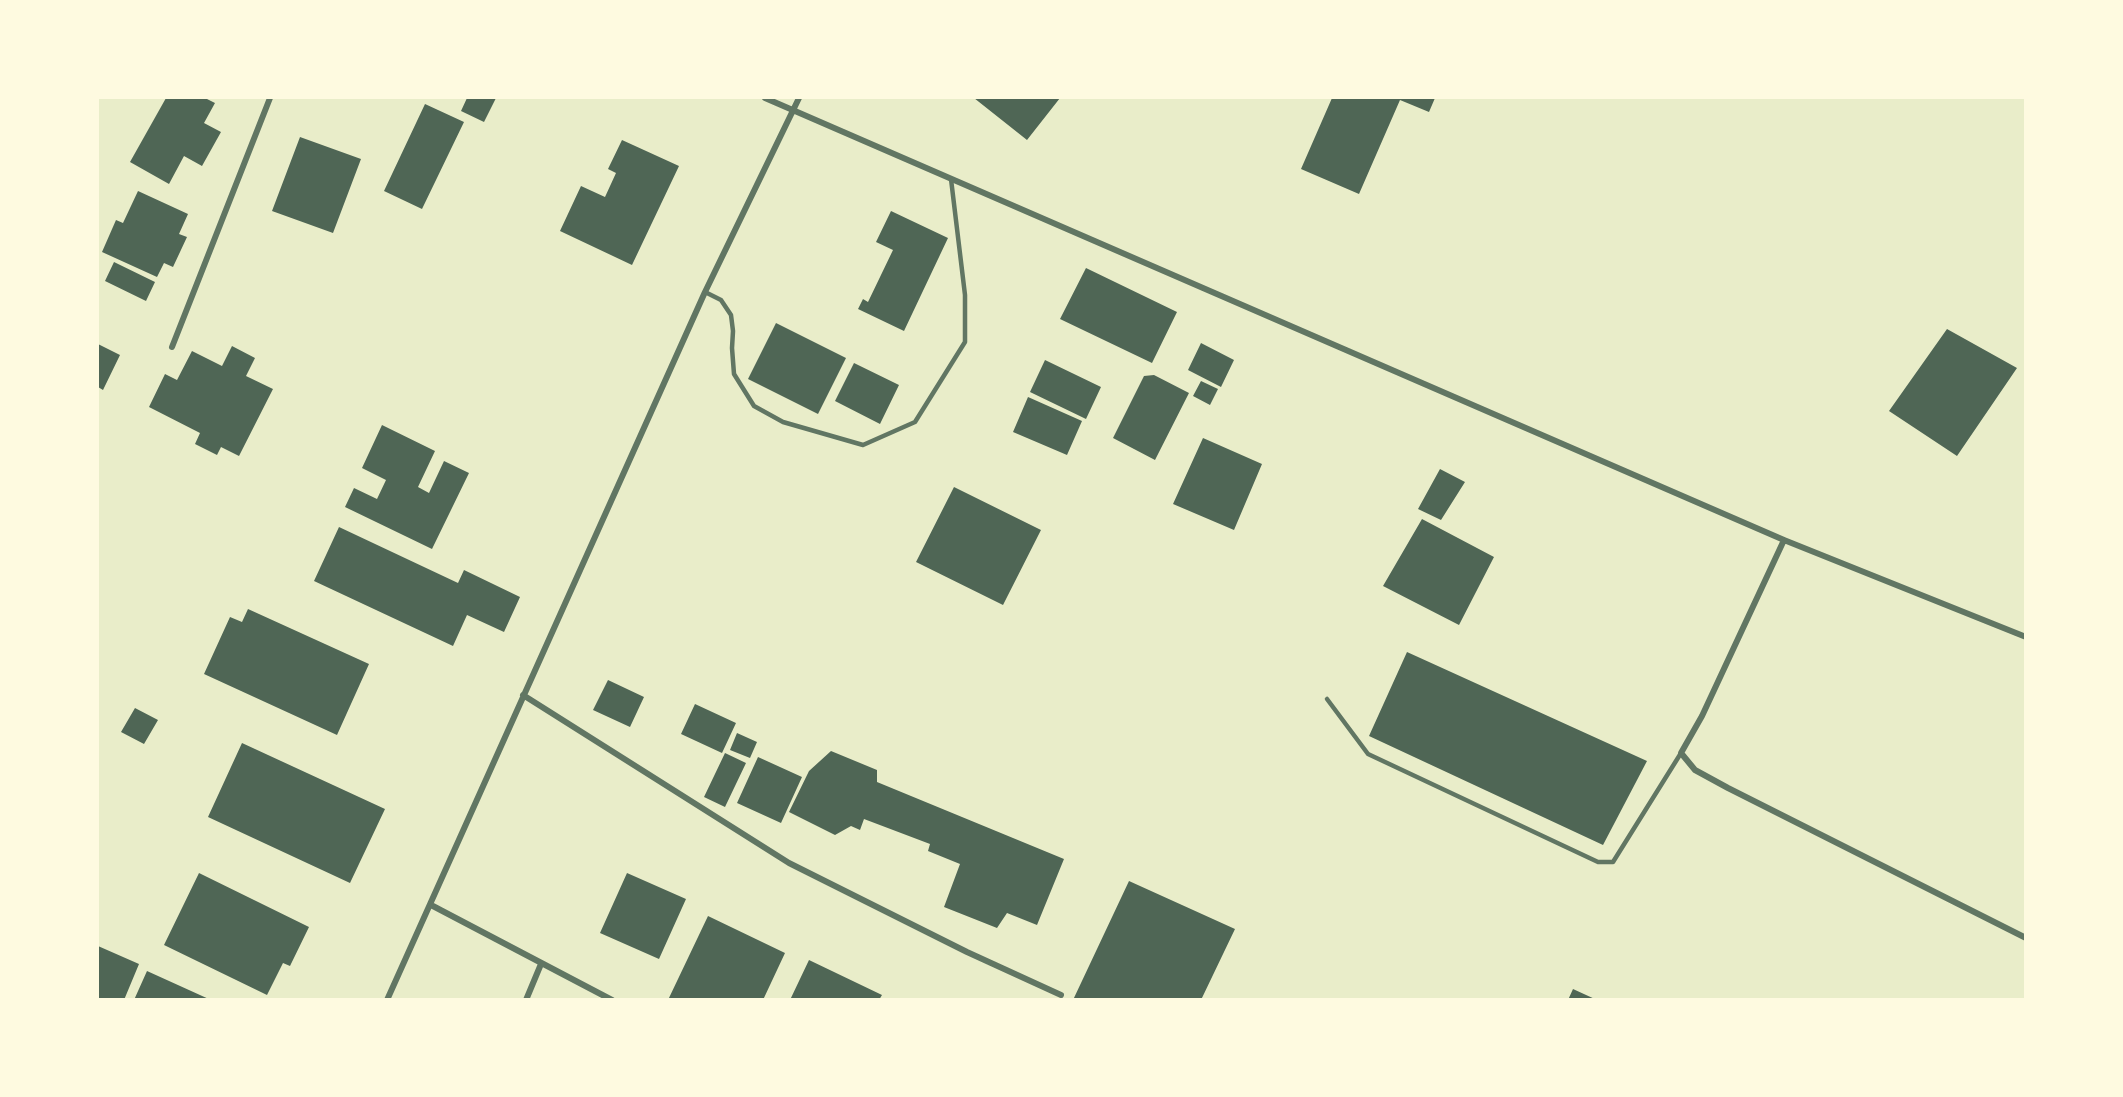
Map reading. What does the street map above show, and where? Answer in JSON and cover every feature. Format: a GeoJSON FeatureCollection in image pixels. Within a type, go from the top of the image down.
{"type":"FeatureCollection","features":[{"type":"Feature","properties":{"kind":"street"},"geometry":{"type":"LineString","coordinates":[[260,98],[266,106]]}},
{"type":"Feature","properties":{"kind":"street"},"geometry":{"type":"LineString","coordinates":[[172,347],[270,98]]}},
{"type":"Feature","properties":{"kind":"street"},"geometry":{"type":"LineString","coordinates":[[765,98],[1784,540],[2025,637]]}},
{"type":"Feature","properties":{"kind":"street"},"geometry":{"type":"LineString","coordinates":[[387,999],[705,292],[799,98]]}},
{"type":"Feature","properties":{"kind":"street"},"geometry":{"type":"LineString","coordinates":[[1784,540],[1702,716],[1681,753],[1695,770],[1728,788],[2025,938]]}},
{"type":"Feature","properties":{"kind":"street"},"geometry":{"type":"LineString","coordinates":[[523,695],[789,863],[967,952],[1061,995]]}},
{"type":"Feature","properties":{"kind":"street"},"geometry":{"type":"LineString","coordinates":[[431,905],[612,999]]}},
{"type":"Feature","properties":{"kind":"street"},"geometry":{"type":"LineString","coordinates":[[526,999],[542,964]]}},
{"type":"Feature","properties":{"kind":"lane"},"geometry":{"type":"LineString","coordinates":[[705,292],[721,300],[731,315],[734,374],[753,406],[783,422],[862,445],[915,422],[965,342],[966,294],[951,179]]}},
{"type":"Feature","properties":{"kind":"lane"},"geometry":{"type":"LineString","coordinates":[[1327,699],[1368,754],[1598,862],[1613,862],[1681,753]]}},
{"type":"Feature","properties":{"kind":"building"},"geometry":{"type":"Polygon","coordinates":[[[166,98],[205,98],[215,103],[204,123],[221,132],[202,166],[184,156],[169,184],[130,162],[166,98]]]}},
{"type":"Feature","properties":{"kind":"building"},"geometry":{"type":"Polygon","coordinates":[[[467,98],[496,98],[484,122],[461,111],[467,98]]]}},
{"type":"Feature","properties":{"kind":"building"},"geometry":{"type":"Polygon","coordinates":[[[974,98],[1060,98],[1027,140],[974,98]]]}},
{"type":"Feature","properties":{"kind":"building"},"geometry":{"type":"Polygon","coordinates":[[[1332,98],[1435,98],[1429,112],[1400,100],[1359,194],[1301,169],[1332,98]]]}},
{"type":"Feature","properties":{"kind":"building"},"geometry":{"type":"Polygon","coordinates":[[[425,104],[464,122],[422,209],[384,191],[425,104]]]}},
{"type":"Feature","properties":{"kind":"building"},"geometry":{"type":"Polygon","coordinates":[[[300,137],[361,159],[333,233],[272,211],[300,137]]]}},
{"type":"Feature","properties":{"kind":"building"},"geometry":{"type":"Polygon","coordinates":[[[622,140],[679,166],[632,265],[560,231],[581,186],[605,197],[616,173],[608,169],[622,140]]]}},
{"type":"Feature","properties":{"kind":"building"},"geometry":{"type":"Polygon","coordinates":[[[138,191],[188,214],[179,234],[187,237],[173,267],[164,263],[157,277],[102,252],[116,220],[123,223],[138,191]]]}},
{"type":"Feature","properties":{"kind":"building"},"geometry":{"type":"Polygon","coordinates":[[[891,211],[948,238],[904,331],[858,309],[863,299],[868,302],[893,250],[876,242],[891,211]]]}},
{"type":"Feature","properties":{"kind":"building"},"geometry":{"type":"Polygon","coordinates":[[[114,262],[155,282],[146,301],[105,281],[114,262]]]}},
{"type":"Feature","properties":{"kind":"building"},"geometry":{"type":"Polygon","coordinates":[[[1086,268],[1177,312],[1152,363],[1060,319],[1086,268]]]}},
{"type":"Feature","properties":{"kind":"building"},"geometry":{"type":"Polygon","coordinates":[[[776,323],[846,358],[818,414],[748,379],[776,323]]]}},
{"type":"Feature","properties":{"kind":"building"},"geometry":{"type":"Polygon","coordinates":[[[1947,329],[2017,368],[1957,456],[1889,411],[1947,329]]]}},
{"type":"Feature","properties":{"kind":"building"},"geometry":{"type":"Polygon","coordinates":[[[1201,343],[1234,360],[1221,387],[1188,370],[1201,343]]]}},
{"type":"Feature","properties":{"kind":"building"},"geometry":{"type":"Polygon","coordinates":[[[98,344],[120,355],[103,390],[98,387],[98,344]]]}},
{"type":"Feature","properties":{"kind":"building"},"geometry":{"type":"Polygon","coordinates":[[[232,346],[255,358],[246,376],[273,389],[239,456],[221,447],[217,455],[195,444],[200,433],[149,407],[165,374],[177,380],[192,351],[222,366],[232,346]]]}},
{"type":"Feature","properties":{"kind":"building"},"geometry":{"type":"Polygon","coordinates":[[[1045,360],[1101,387],[1086,419],[1030,392],[1045,360]]]}},
{"type":"Feature","properties":{"kind":"building"},"geometry":{"type":"Polygon","coordinates":[[[854,363],[899,385],[880,424],[835,401],[854,363]]]}},
{"type":"Feature","properties":{"kind":"building"},"geometry":{"type":"Polygon","coordinates":[[[1154,375],[1189,393],[1155,460],[1113,438],[1144,376],[1154,375]]]}},
{"type":"Feature","properties":{"kind":"building"},"geometry":{"type":"Polygon","coordinates":[[[1201,381],[1218,389],[1210,405],[1193,396],[1201,381]]]}},
{"type":"Feature","properties":{"kind":"building"},"geometry":{"type":"Polygon","coordinates":[[[1028,397],[1082,421],[1067,455],[1013,432],[1028,397]]]}},
{"type":"Feature","properties":{"kind":"building"},"geometry":{"type":"Polygon","coordinates":[[[382,425],[435,451],[418,487],[429,493],[444,461],[469,473],[432,549],[345,507],[354,488],[377,499],[386,480],[362,468],[382,425]]]}},
{"type":"Feature","properties":{"kind":"building"},"geometry":{"type":"Polygon","coordinates":[[[1203,438],[1262,464],[1234,530],[1173,504],[1203,438]]]}},
{"type":"Feature","properties":{"kind":"building"},"geometry":{"type":"Polygon","coordinates":[[[1440,469],[1465,482],[1441,520],[1418,509],[1440,469]]]}},
{"type":"Feature","properties":{"kind":"building"},"geometry":{"type":"Polygon","coordinates":[[[954,487],[1041,530],[1003,605],[916,562],[954,487]]]}},
{"type":"Feature","properties":{"kind":"building"},"geometry":{"type":"Polygon","coordinates":[[[1422,519],[1494,557],[1459,625],[1383,586],[1422,519]]]}},
{"type":"Feature","properties":{"kind":"building"},"geometry":{"type":"Polygon","coordinates":[[[339,527],[458,583],[464,570],[520,597],[504,632],[467,615],[453,646],[314,581],[339,527]]]}},
{"type":"Feature","properties":{"kind":"building"},"geometry":{"type":"Polygon","coordinates":[[[248,609],[369,664],[337,735],[204,674],[230,617],[242,622],[248,609]]]}},
{"type":"Feature","properties":{"kind":"building"},"geometry":{"type":"Polygon","coordinates":[[[1407,652],[1647,761],[1603,845],[1369,736],[1407,652]]]}},
{"type":"Feature","properties":{"kind":"building"},"geometry":{"type":"Polygon","coordinates":[[[608,680],[644,697],[630,727],[593,710],[608,680]]]}},
{"type":"Feature","properties":{"kind":"building"},"geometry":{"type":"Polygon","coordinates":[[[695,704],[736,723],[722,753],[681,734],[695,704]]]}},
{"type":"Feature","properties":{"kind":"building"},"geometry":{"type":"Polygon","coordinates":[[[135,708],[158,720],[144,744],[121,732],[135,708]]]}},
{"type":"Feature","properties":{"kind":"building"},"geometry":{"type":"Polygon","coordinates":[[[737,733],[757,742],[750,758],[730,750],[737,733]]]}},
{"type":"Feature","properties":{"kind":"building"},"geometry":{"type":"Polygon","coordinates":[[[242,743],[385,809],[350,883],[208,817],[242,743]]]}},
{"type":"Feature","properties":{"kind":"building"},"geometry":{"type":"Polygon","coordinates":[[[831,751],[877,770],[877,782],[1064,859],[1037,925],[1007,913],[997,928],[944,907],[960,864],[928,851],[930,844],[864,819],[860,830],[851,826],[835,835],[789,812],[809,771],[831,751]]]}},
{"type":"Feature","properties":{"kind":"building"},"geometry":{"type":"Polygon","coordinates":[[[725,753],[746,763],[725,807],[704,797],[725,753]]]}},
{"type":"Feature","properties":{"kind":"building"},"geometry":{"type":"Polygon","coordinates":[[[758,757],[802,777],[781,823],[737,803],[758,757]]]}},
{"type":"Feature","properties":{"kind":"building"},"geometry":{"type":"Polygon","coordinates":[[[199,873],[309,927],[290,966],[283,963],[267,995],[164,945],[199,873]]]}},
{"type":"Feature","properties":{"kind":"building"},"geometry":{"type":"Polygon","coordinates":[[[627,873],[686,899],[659,959],[600,933],[627,873]]]}},
{"type":"Feature","properties":{"kind":"building"},"geometry":{"type":"Polygon","coordinates":[[[1129,881],[1235,929],[1201,1000],[1073,1000],[1129,881]]]}},
{"type":"Feature","properties":{"kind":"building"},"geometry":{"type":"Polygon","coordinates":[[[708,916],[785,953],[763,1000],[668,1000],[708,916]]]}},
{"type":"Feature","properties":{"kind":"building"},"geometry":{"type":"Polygon","coordinates":[[[98,946],[139,964],[124,1000],[98,1000],[98,946]]]}},
{"type":"Feature","properties":{"kind":"building"},"geometry":{"type":"Polygon","coordinates":[[[809,960],[882,995],[879,1000],[790,1000],[809,960]]]}},
{"type":"Feature","properties":{"kind":"building"},"geometry":{"type":"Polygon","coordinates":[[[147,971],[211,1000],[134,1000],[147,971]]]}},
{"type":"Feature","properties":{"kind":"building"},"geometry":{"type":"Polygon","coordinates":[[[1573,989],[1597,1000],[1568,1000],[1573,989]]]}}]}
